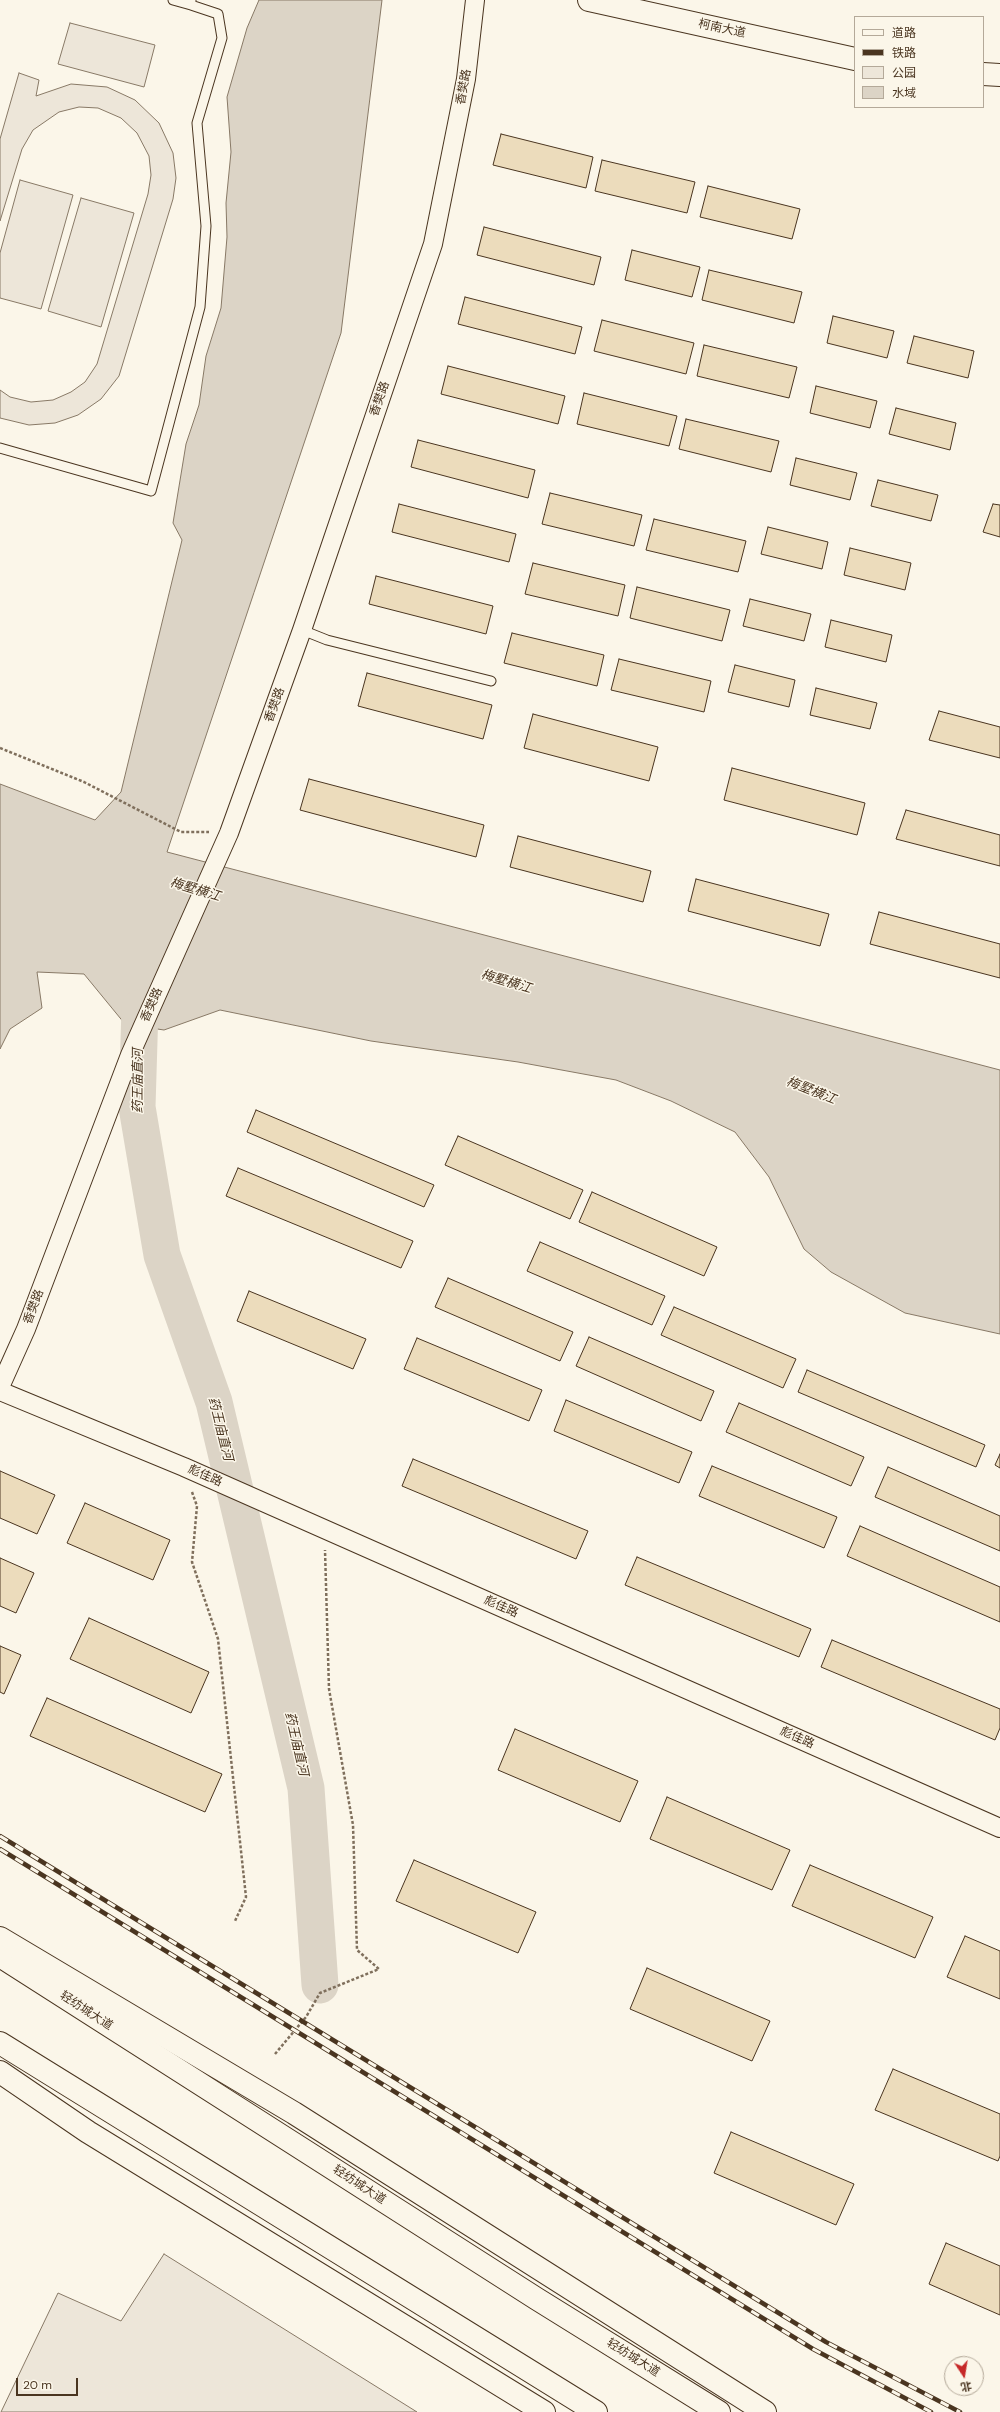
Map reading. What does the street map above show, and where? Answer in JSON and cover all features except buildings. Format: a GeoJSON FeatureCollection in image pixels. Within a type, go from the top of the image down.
{"type":"FeatureCollection","features":[{"type":"Feature","properties":{"kind":"main road","name":"柯南大道"},"geometry":{"type":"LineString","coordinates":[[589,0],[854,59]]}},
{"type":"Feature","properties":{"kind":"main road"},"geometry":{"type":"LineString","coordinates":[[984,74],[1000,75]]}},
{"type":"Feature","properties":{"kind":"main road"},"geometry":{"type":"LineString","coordinates":[[0,1938],[294,2113],[765,2412]]}},
{"type":"Feature","properties":{"kind":"main road","name":"轻纺城大道"},"geometry":{"type":"LineString","coordinates":[[0,1956],[537,2299],[719,2412]]}},
{"type":"Feature","properties":{"kind":"main road"},"geometry":{"type":"LineString","coordinates":[[0,2043],[596,2412]]}},
{"type":"Feature","properties":{"kind":"main road"},"geometry":{"type":"LineString","coordinates":[[0,2072],[88,2132],[544,2412]]}},
{"type":"Feature","properties":{"kind":"street","name":"香樊路"},"geometry":{"type":"LineString","coordinates":[[0,1387],[26,1329],[130,1055],[229,833],[302,630],[433,244],[466,79],[475,0]]}},
{"type":"Feature","properties":{"kind":"street","name":"彪佳路"},"geometry":{"type":"LineString","coordinates":[[0,1391],[184,1467],[1000,1828]]}},
{"type":"Feature","properties":{"kind":"lane"},"geometry":{"type":"LineString","coordinates":[[0,448],[151,491],[200,307],[206,226],[197,123],[222,38],[218,14],[191,3],[174,0]]}},
{"type":"Feature","properties":{"kind":"lane"},"geometry":{"type":"LineString","coordinates":[[302,630],[327,640],[491,681]]}},
{"type":"Feature","properties":{"kind":"path"},"geometry":{"type":"LineString","coordinates":[[0,748],[110,794],[181,832],[229,833]]}},
{"type":"Feature","properties":{"kind":"path"},"geometry":{"type":"LineString","coordinates":[[184,1467],[197,1506],[192,1562],[218,1639],[246,1897],[235,1921]]}},
{"type":"Feature","properties":{"kind":"path"},"geometry":{"type":"LineString","coordinates":[[274,2054],[306,2017],[320,1993],[379,1969],[357,1950],[353,1824],[329,1689],[325,1529]]}},
{"type":"Feature","properties":{"kind":"green space"},"geometry":{"type":"Polygon","coordinates":[[[70,23],[155,45],[144,87],[58,64],[70,23]]]}},
{"type":"Feature","properties":{"kind":"green space"},"geometry":{"type":"Polygon","coordinates":[[[19,73],[39,80],[36,96],[71,84],[107,87],[135,100],[159,123],[173,153],[176,178],[173,199],[119,376],[101,399],[78,415],[55,423],[29,425],[0,418],[0,390],[10,397],[31,402],[53,400],[71,392],[85,382],[97,364],[148,194],[151,175],[149,156],[137,133],[121,118],[98,108],[79,107],[59,112],[33,130],[22,149],[0,221],[0,139],[19,73]]]}},
{"type":"Feature","properties":{"kind":"green space"},"geometry":{"type":"Polygon","coordinates":[[[20,180],[73,195],[41,309],[0,298],[0,253],[20,180]]]}},
{"type":"Feature","properties":{"kind":"green space"},"geometry":{"type":"Polygon","coordinates":[[[81,198],[134,213],[101,327],[48,311],[81,198]]]}},
{"type":"Feature","properties":{"kind":"green space"},"geometry":{"type":"Polygon","coordinates":[[[164,2254],[417,2412],[1,2412],[58,2293],[121,2321],[164,2254]]]}},
{"type":"Feature","properties":{"kind":"water","name":"梅墅横江"},"geometry":{"type":"Polygon","coordinates":[[[259,0],[382,0],[341,333],[167,852],[1000,1070],[1000,1334],[905,1313],[831,1272],[804,1249],[769,1177],[735,1132],[671,1101],[616,1080],[518,1062],[371,1041],[220,1010],[164,1030],[125,1024],[84,974],[37,972],[42,1008],[10,1029],[0,1049],[0,784],[95,820],[121,792],[182,540],[173,523],[186,444],[199,405],[206,356],[221,308],[227,237],[226,203],[231,152],[227,97],[247,28],[259,0]]]}},
{"type":"Feature","properties":{"kind":"waterway","name":"药王庙直河"},"geometry":{"type":"LineString","coordinates":[[140,1008],[137,1107],[162,1255],[214,1402],[306,1788],[320,1985]]}},
{"type":"Feature","properties":{"kind":"railway"},"geometry":{"type":"LineString","coordinates":[[0,1836],[826,2342],[960,2412]]}},
{"type":"Feature","properties":{"kind":"railway"},"geometry":{"type":"LineString","coordinates":[[0,1849],[813,2349],[931,2412]]}}]}
